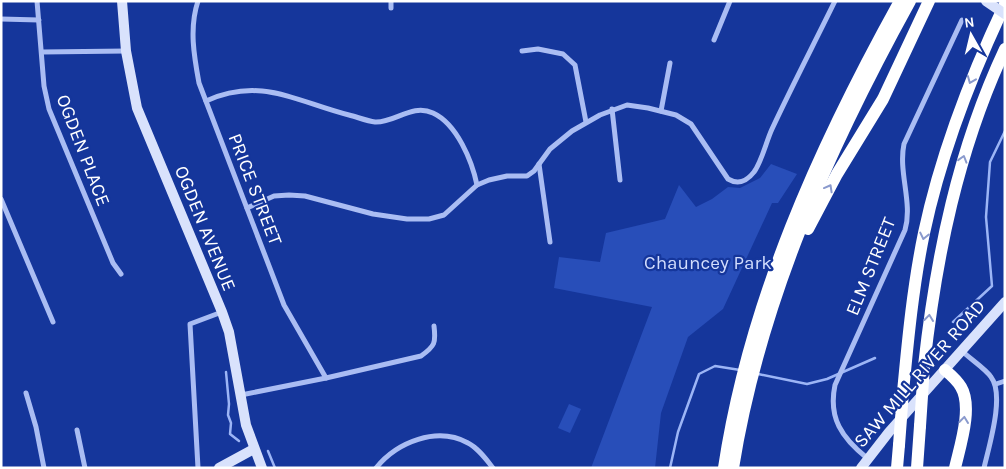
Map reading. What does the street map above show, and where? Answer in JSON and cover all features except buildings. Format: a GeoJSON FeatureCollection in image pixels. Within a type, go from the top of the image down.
{"type":"FeatureCollection","features":[{"type":"Feature","properties":{"kind":"highway"},"geometry":{"type":"LineString","coordinates":[[724,468],[776,267],[809,182],[851,93],[900,1]]}},
{"type":"Feature","properties":{"kind":"highway"},"geometry":{"type":"LineString","coordinates":[[751,359],[818,185],[848,118],[910,1]]}},
{"type":"Feature","properties":{"kind":"highway"},"geometry":{"type":"LineString","coordinates":[[776,294],[829,188],[880,104],[929,1]]}},
{"type":"Feature","properties":{"kind":"highway"},"geometry":{"type":"LineString","coordinates":[[897,468],[914,284],[924,232],[950,136],[982,53],[1005,4]]}},
{"type":"Feature","properties":{"kind":"highway"},"geometry":{"type":"LineString","coordinates":[[917,468],[924,366],[934,287],[950,208],[973,129],[1005,49]]}},
{"type":"Feature","properties":{"kind":"highway"},"geometry":{"type":"LineString","coordinates":[[872,70],[874,85],[879,89],[884,88],[894,73]]}},
{"type":"Feature","properties":{"kind":"highway"},"geometry":{"type":"LineString","coordinates":[[945,370],[961,386],[965,399],[964,423],[955,468]]}},
{"type":"Feature","properties":{"kind":"highway"},"geometry":{"type":"LineString","coordinates":[[733,468],[745,382]]}},
{"type":"Feature","properties":{"kind":"street","name":"OGDEN PLACE"},"geometry":{"type":"LineString","coordinates":[[37,1],[44,86],[49,110],[113,263],[121,274]]}},
{"type":"Feature","properties":{"kind":"street","name":"OGDEN AVENUE"},"geometry":{"type":"LineString","coordinates":[[122,1],[126,51],[137,108],[229,332],[246,425],[262,468]]}},
{"type":"Feature","properties":{"kind":"street","name":"PRICE STREET"},"geometry":{"type":"LineString","coordinates":[[198,1],[193,26],[199,83],[284,305],[326,378]]}},
{"type":"Feature","properties":{"kind":"street"},"geometry":{"type":"LineString","coordinates":[[391,1],[391,8]]}},
{"type":"Feature","properties":{"kind":"street"},"geometry":{"type":"LineString","coordinates":[[714,40],[730,1]]}},
{"type":"Feature","properties":{"kind":"street"},"geometry":{"type":"LineString","coordinates":[[248,208],[274,196],[289,195],[305,196],[374,214],[407,219],[429,219],[444,215],[477,186],[489,180],[507,176],[527,176],[534,171],[550,149],[572,131],[612,109],[627,106],[676,115],[691,124],[728,179],[734,183],[744,180],[754,171],[835,1]]}},
{"type":"Feature","properties":{"kind":"street"},"geometry":{"type":"LineString","coordinates":[[986,1],[1005,14]]}},
{"type":"Feature","properties":{"kind":"street"},"geometry":{"type":"LineString","coordinates":[[1,19],[39,20]]}},
{"type":"Feature","properties":{"kind":"street","name":"ELM STREET"},"geometry":{"type":"LineString","coordinates":[[867,458],[852,446],[840,431],[834,410],[834,388],[906,227],[907,217],[902,160],[904,144],[962,20]]}},
{"type":"Feature","properties":{"kind":"street"},"geometry":{"type":"LineString","coordinates":[[522,51],[538,48],[563,54],[575,65],[586,122]]}},
{"type":"Feature","properties":{"kind":"street"},"geometry":{"type":"LineString","coordinates":[[42,52],[126,51]]}},
{"type":"Feature","properties":{"kind":"street"},"geometry":{"type":"LineString","coordinates":[[661,111],[670,63]]}},
{"type":"Feature","properties":{"kind":"street"},"geometry":{"type":"LineString","coordinates":[[206,101],[219,95],[252,90],[278,93],[329,110],[375,122],[394,119],[404,113],[420,109],[433,113],[448,125],[461,142],[477,186]]}},
{"type":"Feature","properties":{"kind":"street"},"geometry":{"type":"LineString","coordinates":[[612,109],[620,180]]}},
{"type":"Feature","properties":{"kind":"street"},"geometry":{"type":"LineString","coordinates":[[539,163],[550,242]]}},
{"type":"Feature","properties":{"kind":"street"},"geometry":{"type":"LineString","coordinates":[[1,199],[53,322]]}},
{"type":"Feature","properties":{"kind":"street","name":"SAW MILL RIVER ROAD"},"geometry":{"type":"LineString","coordinates":[[860,468],[1005,302]]}},
{"type":"Feature","properties":{"kind":"street"},"geometry":{"type":"LineString","coordinates":[[198,468],[190,324],[222,312]]}},
{"type":"Feature","properties":{"kind":"street"},"geometry":{"type":"LineString","coordinates":[[240,395],[421,356],[432,348],[435,339],[434,326]]}},
{"type":"Feature","properties":{"kind":"street"},"geometry":{"type":"LineString","coordinates":[[962,351],[990,375],[996,384],[996,407],[984,468]]}},
{"type":"Feature","properties":{"kind":"street"},"geometry":{"type":"LineString","coordinates":[[996,384],[1005,382]]}},
{"type":"Feature","properties":{"kind":"street"},"geometry":{"type":"LineString","coordinates":[[26,393],[36,427],[44,468]]}},
{"type":"Feature","properties":{"kind":"street"},"geometry":{"type":"LineString","coordinates":[[77,430],[84,468]]}},
{"type":"Feature","properties":{"kind":"street"},"geometry":{"type":"LineString","coordinates":[[376,468],[392,452],[408,442],[437,437],[455,438],[467,442],[479,451],[493,468]]}},
{"type":"Feature","properties":{"kind":"street"},"geometry":{"type":"LineString","coordinates":[[219,468],[254,449]]}},
{"type":"Feature","properties":{"kind":"green space","name":"Chauncey Park"},"geometry":{"type":"Polygon","coordinates":[[[771,164],[797,174],[778,203],[772,203],[723,309],[688,337],[661,413],[655,468],[591,468],[652,307],[554,288],[559,257],[600,262],[606,233],[665,219],[679,185],[696,207],[712,199],[728,187],[740,188],[760,178],[771,164]]]}},
{"type":"Feature","properties":{"kind":"green space"},"geometry":{"type":"Polygon","coordinates":[[[569,404],[581,409],[570,433],[558,428],[569,404]]]}},
{"type":"Feature","properties":{"kind":"waterway"},"geometry":{"type":"LineString","coordinates":[[953,322],[992,286],[986,217],[990,162],[1005,131]]}},
{"type":"Feature","properties":{"kind":"waterway"},"geometry":{"type":"LineString","coordinates":[[758,374],[807,384],[827,379],[875,358]]}},
{"type":"Feature","properties":{"kind":"waterway"},"geometry":{"type":"LineString","coordinates":[[670,468],[678,432],[699,374],[715,366],[740,370]]}},
{"type":"Feature","properties":{"kind":"waterway"},"geometry":{"type":"LineString","coordinates":[[226,372],[229,404],[228,415],[231,423],[230,434],[239,441]]}},
{"type":"Feature","properties":{"kind":"waterway"},"geometry":{"type":"LineString","coordinates":[[268,451],[275,468]]}}]}
